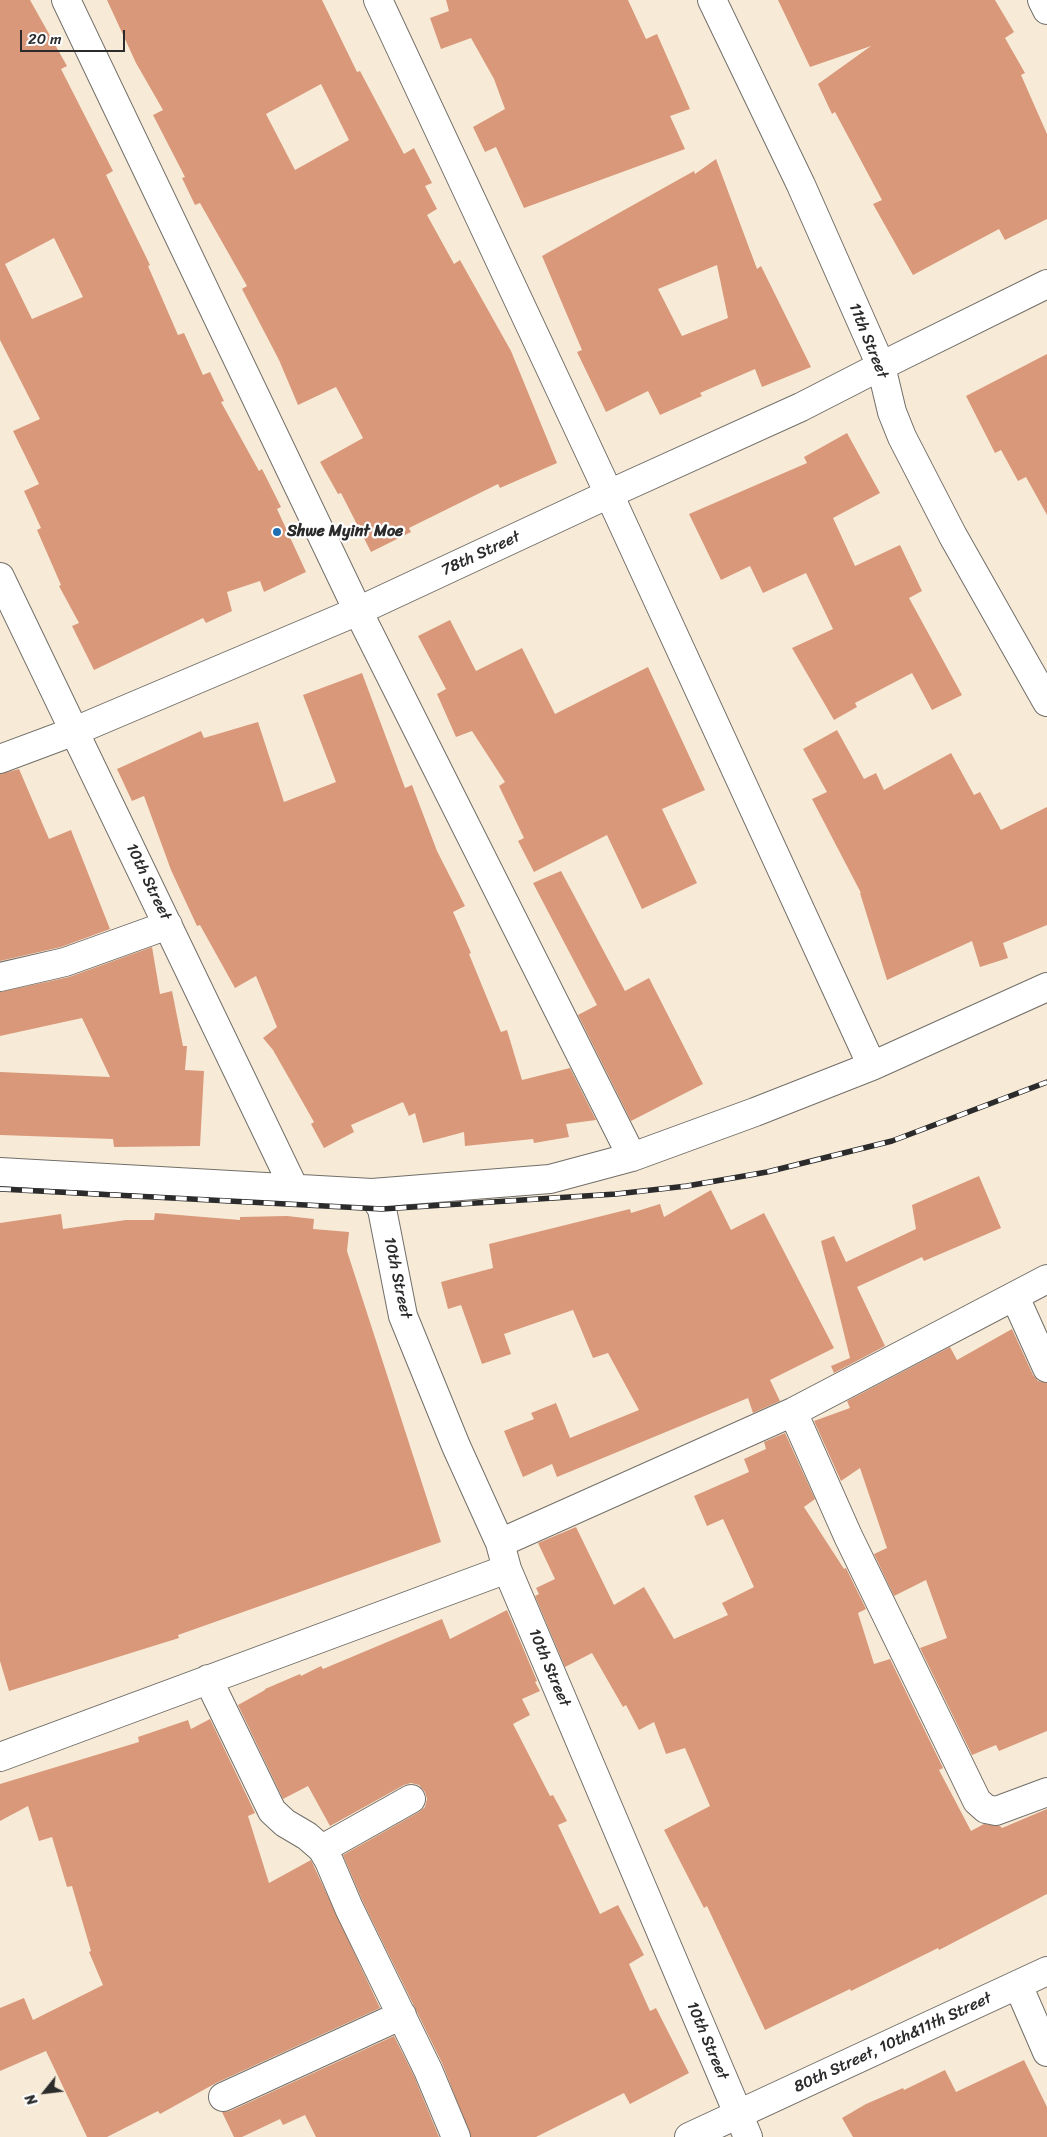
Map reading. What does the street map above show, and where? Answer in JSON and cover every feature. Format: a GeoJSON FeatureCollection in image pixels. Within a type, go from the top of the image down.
{"type":"FeatureCollection","features":[{"type":"Feature","properties":{"kind":"street"},"geometry":{"type":"LineString","coordinates":[[66,0],[358,611],[632,1157]]}},
{"type":"Feature","properties":{"kind":"street"},"geometry":{"type":"LineString","coordinates":[[378,0],[609,494],[872,1066]]}},
{"type":"Feature","properties":{"kind":"street","name":"11th Street"},"geometry":{"type":"LineString","coordinates":[[712,0],[801,185],[880,366],[892,412],[902,437],[953,536],[1047,702]]}},
{"type":"Feature","properties":{"kind":"street"},"geometry":{"type":"LineString","coordinates":[[1042,0],[1047,10]]}},
{"type":"Feature","properties":{"kind":"street","name":"78th Street"},"geometry":{"type":"LineString","coordinates":[[0,759],[75,731],[358,611],[801,407],[1047,284]]}},
{"type":"Feature","properties":{"kind":"street","name":"10th Street"},"geometry":{"type":"LineString","coordinates":[[0,577],[294,1188]]}},
{"type":"Feature","properties":{"kind":"street"},"geometry":{"type":"LineString","coordinates":[[0,977],[65,962],[168,925]]}},
{"type":"Feature","properties":{"kind":"street"},"geometry":{"type":"LineString","coordinates":[[0,1172],[372,1193],[550,1179],[632,1157],[746,1116],[872,1066],[1047,987]]}},
{"type":"Feature","properties":{"kind":"street","name":"10th Street"},"geometry":{"type":"LineString","coordinates":[[372,1193],[382,1209],[403,1316],[456,1446],[500,1543],[507,1569],[744,2126]]}},
{"type":"Feature","properties":{"kind":"street"},"geometry":{"type":"LineString","coordinates":[[500,1543],[793,1412],[1047,1279]]}},
{"type":"Feature","properties":{"kind":"street"},"geometry":{"type":"LineString","coordinates":[[1015,1297],[1047,1368]]}},
{"type":"Feature","properties":{"kind":"street"},"geometry":{"type":"LineString","coordinates":[[793,1412],[848,1536],[977,1801],[986,1809],[996,1811],[1047,1792]]}},
{"type":"Feature","properties":{"kind":"street"},"geometry":{"type":"LineString","coordinates":[[0,1757],[507,1569]]}},
{"type":"Feature","properties":{"kind":"street"},"geometry":{"type":"LineString","coordinates":[[208,1679],[272,1811],[322,1849],[428,2070],[456,2137]]}},
{"type":"Feature","properties":{"kind":"street"},"geometry":{"type":"LineString","coordinates":[[322,1849],[411,1799]]}},
{"type":"Feature","properties":{"kind":"street","name":"80th Street, 10th&11th Street"},"geometry":{"type":"LineString","coordinates":[[689,2137],[744,2126],[1018,1984],[1047,1971]]}},
{"type":"Feature","properties":{"kind":"street"},"geometry":{"type":"LineString","coordinates":[[1018,1984],[1047,2052]]}},
{"type":"Feature","properties":{"kind":"street"},"geometry":{"type":"LineString","coordinates":[[223,2097],[402,2015]]}},
{"type":"Feature","properties":{"kind":"building"},"geometry":{"type":"Polygon","coordinates":[[[0,0],[30,0],[67,66],[61,69],[113,171],[106,175],[150,265],[148,266],[178,335],[184,333],[203,375],[210,372],[224,401],[221,402],[259,471],[262,469],[281,507],[277,509],[306,572],[264,592],[260,581],[227,592],[232,611],[206,623],[203,618],[94,670],[72,626],[79,623],[59,586],[61,585],[37,530],[41,528],[24,491],[39,484],[13,431],[40,419],[0,340],[0,0]],[[54,238],[5,264],[32,319],[83,297],[54,238]]]}},
{"type":"Feature","properties":{"kind":"building"},"geometry":{"type":"Polygon","coordinates":[[[107,0],[322,0],[357,72],[360,71],[404,154],[414,148],[432,183],[425,186],[437,209],[427,215],[454,264],[460,260],[511,351],[557,463],[500,488],[498,484],[409,528],[411,532],[371,552],[341,493],[338,494],[320,462],[363,438],[336,387],[298,405],[279,360],[242,289],[247,286],[200,203],[195,205],[182,178],[185,177],[153,115],[163,110],[136,63],[107,0]],[[321,84],[266,114],[295,170],[349,140],[321,84]]]}},
{"type":"Feature","properties":{"kind":"building"},"geometry":{"type":"Polygon","coordinates":[[[446,0],[628,0],[646,39],[657,34],[690,109],[670,116],[685,149],[524,208],[496,147],[485,152],[473,127],[505,109],[494,79],[471,38],[441,49],[430,18],[449,11],[446,0]]]}},
{"type":"Feature","properties":{"kind":"building"},"geometry":{"type":"Polygon","coordinates":[[[778,0],[995,0],[1014,32],[1005,38],[1025,73],[1021,75],[1047,134],[1047,219],[1005,240],[999,229],[913,275],[873,204],[882,200],[835,112],[832,114],[818,84],[871,46],[810,67],[778,0]]]}},
{"type":"Feature","properties":{"kind":"building"},"geometry":{"type":"Polygon","coordinates":[[[716,159],[757,269],[761,266],[811,367],[762,387],[755,369],[700,393],[702,396],[660,415],[648,391],[606,412],[577,352],[582,350],[542,256],[694,171],[695,174],[716,159]],[[717,265],[658,289],[682,336],[728,318],[717,265]]]}},
{"type":"Feature","properties":{"kind":"building"},"geometry":{"type":"Polygon","coordinates":[[[1047,354],[1047,515],[1026,477],[1018,481],[1001,450],[995,453],[966,396],[1047,354]]]}},
{"type":"Feature","properties":{"kind":"building"},"geometry":{"type":"Polygon","coordinates":[[[847,433],[880,493],[833,518],[855,566],[900,545],[922,591],[909,598],[962,695],[932,710],[912,673],[855,703],[857,707],[834,720],[792,648],[833,629],[806,573],[763,593],[750,566],[721,580],[689,514],[807,463],[804,457],[847,433]]]}},
{"type":"Feature","properties":{"kind":"building"},"geometry":{"type":"Polygon","coordinates":[[[450,620],[476,671],[522,648],[555,714],[648,667],[705,790],[662,809],[697,883],[642,909],[607,835],[534,872],[518,841],[524,838],[499,786],[505,782],[472,731],[456,737],[437,694],[446,689],[418,636],[450,620]]]}},
{"type":"Feature","properties":{"kind":"building"},"geometry":{"type":"Polygon","coordinates":[[[362,673],[405,788],[412,785],[437,851],[465,906],[453,912],[501,1032],[507,1030],[522,1080],[570,1068],[596,1120],[566,1124],[569,1137],[534,1143],[533,1139],[465,1146],[464,1132],[423,1143],[415,1113],[409,1116],[403,1102],[351,1125],[354,1132],[324,1148],[311,1124],[314,1122],[273,1050],[263,1038],[277,1027],[256,976],[235,988],[200,925],[197,926],[171,870],[144,796],[132,801],[117,769],[201,731],[204,738],[258,722],[284,802],[336,782],[303,695],[362,673]]]}},
{"type":"Feature","properties":{"kind":"building"},"geometry":{"type":"Polygon","coordinates":[[[837,730],[864,779],[876,773],[884,790],[951,753],[974,795],[980,792],[1001,830],[1047,807],[1047,925],[1003,943],[1008,958],[980,967],[972,941],[887,980],[861,893],[812,799],[827,792],[803,749],[837,730]]]}},
{"type":"Feature","properties":{"kind":"building"},"geometry":{"type":"Polygon","coordinates":[[[19,769],[49,839],[71,830],[110,929],[61,947],[0,961],[0,774],[19,769]]]}},
{"type":"Feature","properties":{"kind":"building"},"geometry":{"type":"Polygon","coordinates":[[[561,871],[625,991],[649,978],[703,1084],[631,1121],[578,1015],[597,1005],[533,883],[561,871]]]}},
{"type":"Feature","properties":{"kind":"building"},"geometry":{"type":"Polygon","coordinates":[[[152,947],[160,994],[172,991],[183,1046],[187,1046],[185,1070],[204,1071],[200,1146],[114,1147],[113,1139],[0,1135],[0,1072],[110,1077],[82,1018],[0,1036],[0,992],[69,977],[152,947]]]}},
{"type":"Feature","properties":{"kind":"building"},"geometry":{"type":"Polygon","coordinates":[[[979,1176],[1001,1228],[924,1261],[922,1257],[857,1287],[885,1346],[834,1373],[831,1366],[850,1358],[821,1241],[834,1236],[846,1262],[916,1229],[912,1205],[979,1176]]]}},
{"type":"Feature","properties":{"kind":"building"},"geometry":{"type":"Polygon","coordinates":[[[711,1190],[731,1230],[764,1213],[834,1348],[770,1380],[780,1401],[753,1413],[748,1398],[557,1477],[552,1464],[523,1477],[504,1431],[534,1419],[531,1413],[556,1403],[570,1438],[639,1410],[608,1353],[593,1358],[573,1310],[504,1334],[511,1354],[482,1364],[461,1305],[448,1309],[441,1282],[493,1268],[489,1244],[630,1209],[631,1213],[660,1204],[664,1217],[711,1190]]]}},
{"type":"Feature","properties":{"kind":"building"},"geometry":{"type":"Polygon","coordinates":[[[155,1213],[240,1220],[240,1217],[287,1216],[314,1219],[313,1229],[349,1232],[347,1251],[441,1542],[178,1635],[179,1638],[9,1691],[0,1661],[0,1223],[61,1214],[63,1229],[126,1220],[154,1220],[155,1213]]]}},
{"type":"Feature","properties":{"kind":"building"},"geometry":{"type":"Polygon","coordinates":[[[1012,1329],[1033,1375],[1038,1381],[1047,1383],[1047,1731],[999,1751],[996,1745],[972,1755],[920,1648],[947,1638],[926,1580],[894,1596],[874,1554],[887,1548],[860,1468],[841,1481],[814,1421],[850,1408],[847,1401],[950,1347],[957,1360],[1012,1329]]]}},
{"type":"Feature","properties":{"kind":"building"},"geometry":{"type":"Polygon","coordinates":[[[785,1433],[815,1499],[804,1507],[844,1569],[846,1568],[866,1609],[858,1613],[874,1664],[890,1659],[943,1768],[939,1770],[971,1831],[984,1824],[1000,1826],[1002,1828],[1047,1809],[1047,1894],[939,1950],[938,1948],[851,1991],[850,1989],[765,2030],[707,1906],[704,1908],[664,1830],[710,1806],[685,1748],[666,1754],[654,1722],[639,1730],[626,1705],[623,1707],[592,1653],[565,1667],[535,1596],[539,1594],[536,1588],[555,1579],[538,1543],[576,1527],[614,1605],[644,1587],[674,1639],[728,1615],[722,1603],[754,1587],[723,1519],[707,1526],[694,1496],[749,1472],[744,1459],[766,1449],[764,1442],[785,1433]]]}},
{"type":"Feature","properties":{"kind":"building"},"geometry":{"type":"Polygon","coordinates":[[[507,1610],[540,1691],[522,1699],[530,1715],[513,1724],[550,1796],[553,1795],[567,1821],[558,1825],[600,1914],[618,1905],[644,1955],[629,1964],[650,2011],[656,2008],[689,2073],[630,2104],[624,2093],[536,2137],[471,2137],[442,2063],[363,1902],[343,1855],[419,1812],[425,1807],[427,1799],[425,1792],[419,1785],[411,1783],[404,1785],[330,1826],[308,1786],[283,1799],[238,1705],[265,1689],[300,1674],[301,1676],[321,1666],[323,1669],[442,1619],[450,1639],[507,1610]]]}},
{"type":"Feature","properties":{"kind":"building"},"geometry":{"type":"Polygon","coordinates":[[[210,1719],[255,1813],[248,1816],[269,1883],[311,1860],[380,2008],[216,2083],[160,2114],[158,2111],[107,2137],[87,2137],[46,2051],[0,2071],[0,2008],[24,1998],[33,2020],[103,1985],[89,1952],[91,1951],[72,1886],[67,1887],[52,1837],[39,1841],[28,1806],[0,1821],[0,1784],[139,1742],[138,1737],[188,1720],[191,1729],[210,1719]]]}},
{"type":"Feature","properties":{"kind":"building"},"geometry":{"type":"Polygon","coordinates":[[[394,2036],[414,2076],[439,2137],[316,2137],[305,2115],[283,2125],[280,2119],[242,2137],[234,2137],[222,2112],[230,2111],[394,2036]]]}},
{"type":"Feature","properties":{"kind":"building"},"geometry":{"type":"Polygon","coordinates":[[[1024,2060],[1047,2107],[1047,2137],[853,2137],[842,2118],[866,2104],[903,2088],[904,2090],[945,2070],[956,2092],[1024,2060]]]}},
{"type":"Feature","properties":{"kind":"railway"},"geometry":{"type":"LineString","coordinates":[[0,1189],[382,1209],[616,1194],[687,1186],[767,1172],[892,1141],[1047,1082]]}},
{"type":"Feature","properties":{"kind":"place","name":"Shwe Myint Moe"},"geometry":{"type":"Point","coordinates":[277,532]}}]}
